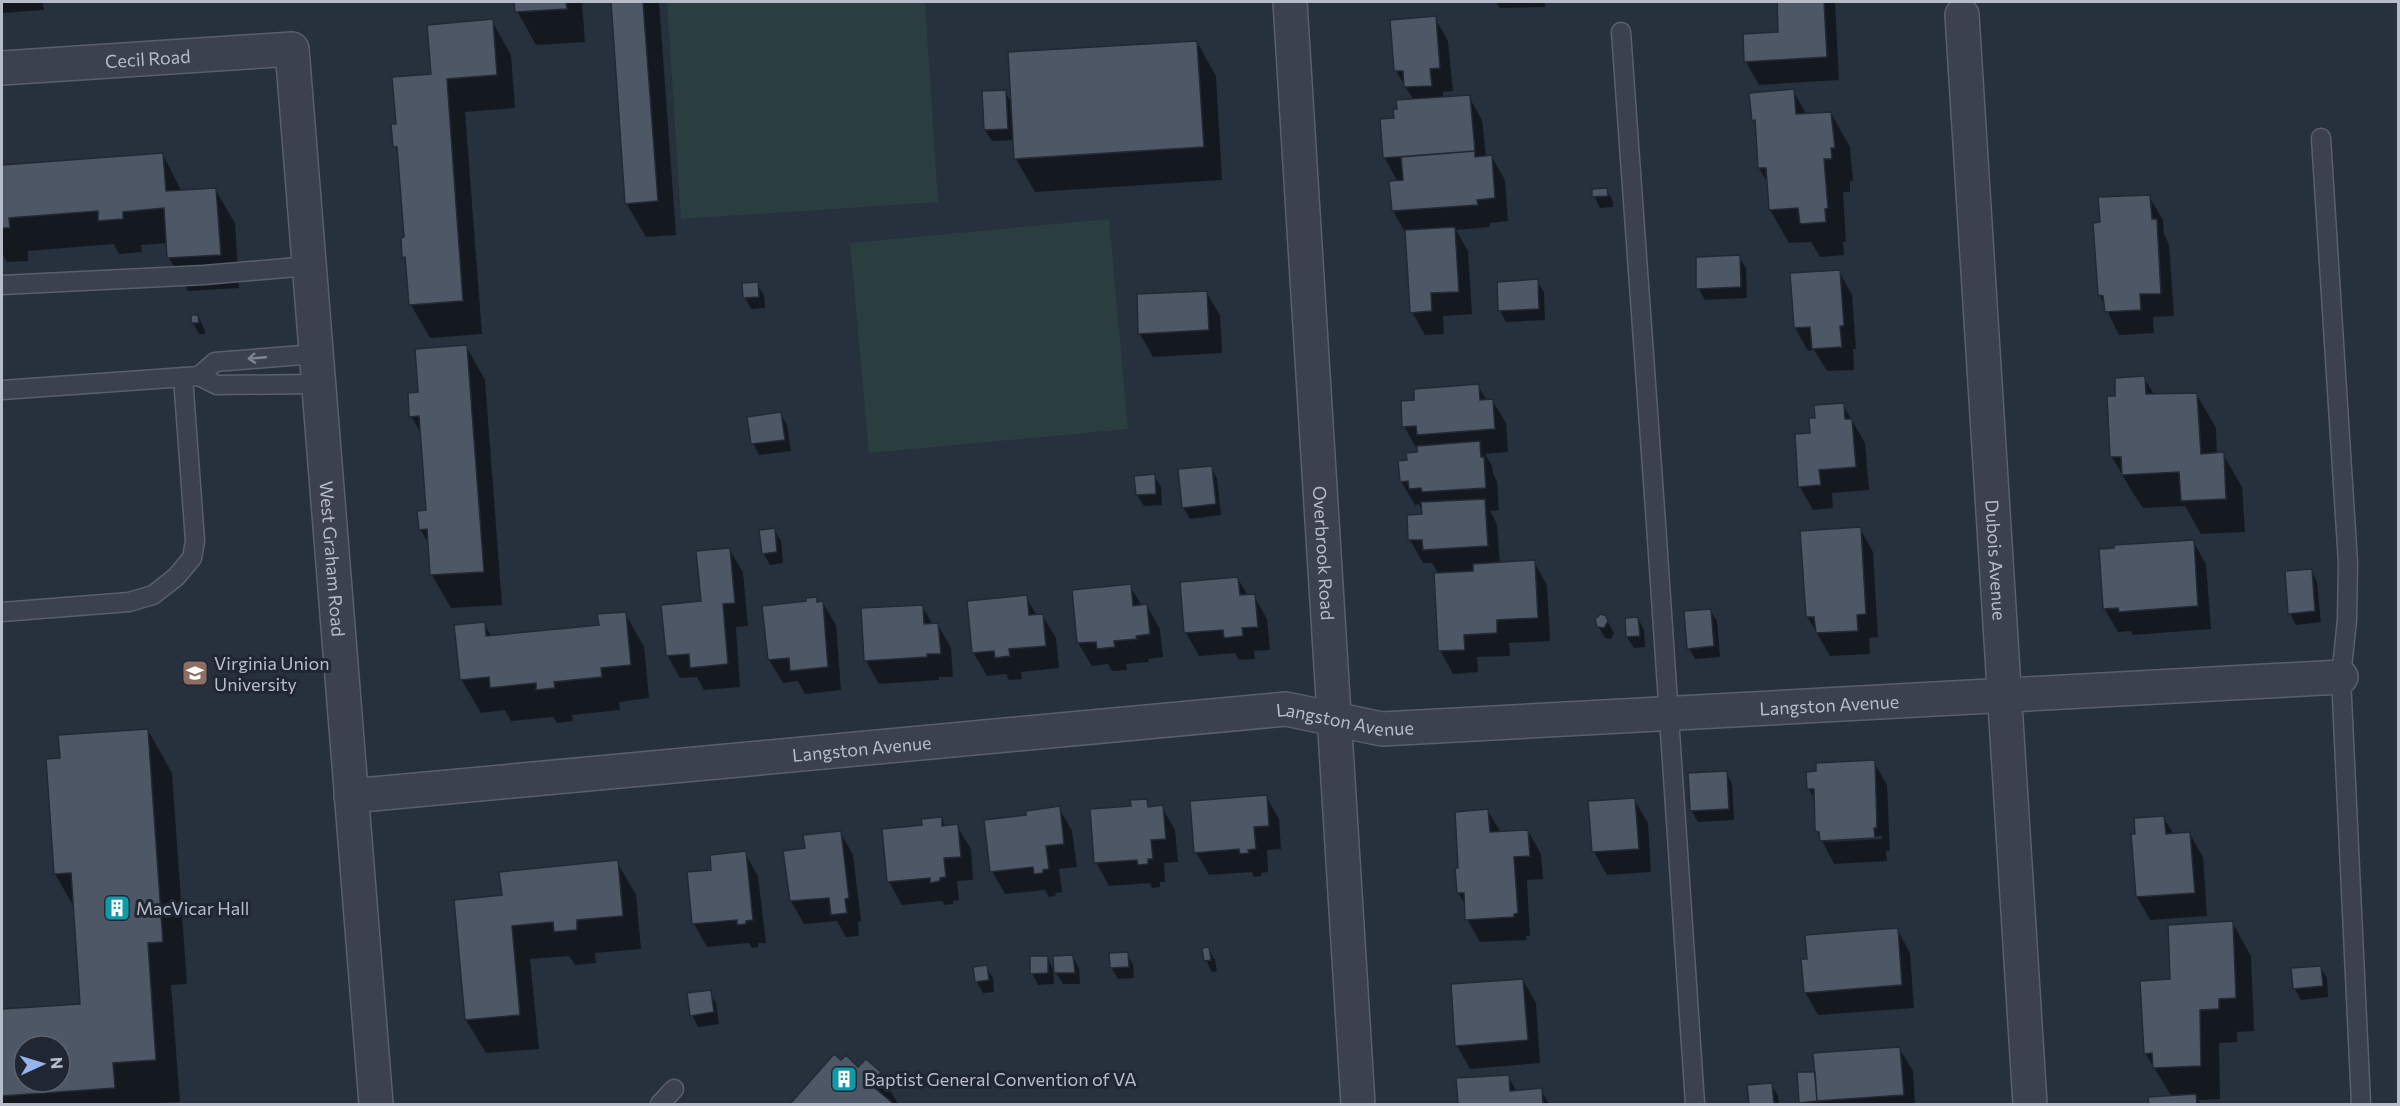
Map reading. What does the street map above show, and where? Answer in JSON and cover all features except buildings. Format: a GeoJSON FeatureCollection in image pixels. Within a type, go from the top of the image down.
{"type":"FeatureCollection","features":[{"type":"Feature","properties":{"kind":"street","name":"Overbrook Road"},"geometry":{"type":"LineString","coordinates":[[1290,2],[1359,1104]]}},
{"type":"Feature","properties":{"kind":"street","name":"Dubois Avenue"},"geometry":{"type":"LineString","coordinates":[[1962,15],[2030,1104]]}},
{"type":"Feature","properties":{"kind":"street","name":"Cecil Road"},"geometry":{"type":"LineString","coordinates":[[2,68],[292,49]]}},
{"type":"Feature","properties":{"kind":"street","name":"West Graham Road"},"geometry":{"type":"LineString","coordinates":[[292,49],[376,1104]]}},
{"type":"Feature","properties":{"kind":"street","name":"Langston Avenue"},"geometry":{"type":"LineString","coordinates":[[351,796],[1286,709],[1382,729],[2341,677]]}},
{"type":"Feature","properties":{"kind":"lane"},"geometry":{"type":"LineString","coordinates":[[1621,32],[1670,713],[1695,1104]]}},
{"type":"Feature","properties":{"kind":"lane"},"geometry":{"type":"LineString","coordinates":[[2321,138],[2348,563],[2347,620],[2341,677],[2361,1104]]}},
{"type":"Feature","properties":{"kind":"lane"},"geometry":{"type":"LineString","coordinates":[[2,285],[204,275],[309,266]]}},
{"type":"Feature","properties":{"kind":"lane"},"geometry":{"type":"LineString","coordinates":[[191,377],[215,362],[316,369]]}},
{"type":"Feature","properties":{"kind":"lane"},"geometry":{"type":"LineString","coordinates":[[2,390],[191,377],[217,385],[316,369]]}},
{"type":"Feature","properties":{"kind":"lane"},"geometry":{"type":"LineString","coordinates":[[2,612],[129,602],[153,595],[176,577],[192,558],[195,541],[191,377]]}},
{"type":"Feature","properties":{"kind":"lane"},"geometry":{"type":"LineString","coordinates":[[660,1104],[674,1089]]}},
{"type":"Feature","properties":{"kind":"shaded area"},"geometry":{"type":"Polygon","coordinates":[[[667,2],[925,2],[938,202],[681,219],[667,2]]]}},
{"type":"Feature","properties":{"kind":"shaded area"},"geometry":{"type":"Polygon","coordinates":[[[1109,219],[1128,429],[869,453],[850,243],[1109,219]]]}},
{"type":"Feature","properties":{"kind":"place","name":"Virginia Union University"},"geometry":{"type":"Point","coordinates":[195,673]}},
{"type":"Feature","properties":{"kind":"place","name":"MacVicar Hall"},"geometry":{"type":"Point","coordinates":[117,908]}},
{"type":"Feature","properties":{"kind":"place","name":"Baptist General Convention of VA"},"geometry":{"type":"Point","coordinates":[844,1079]}}]}
